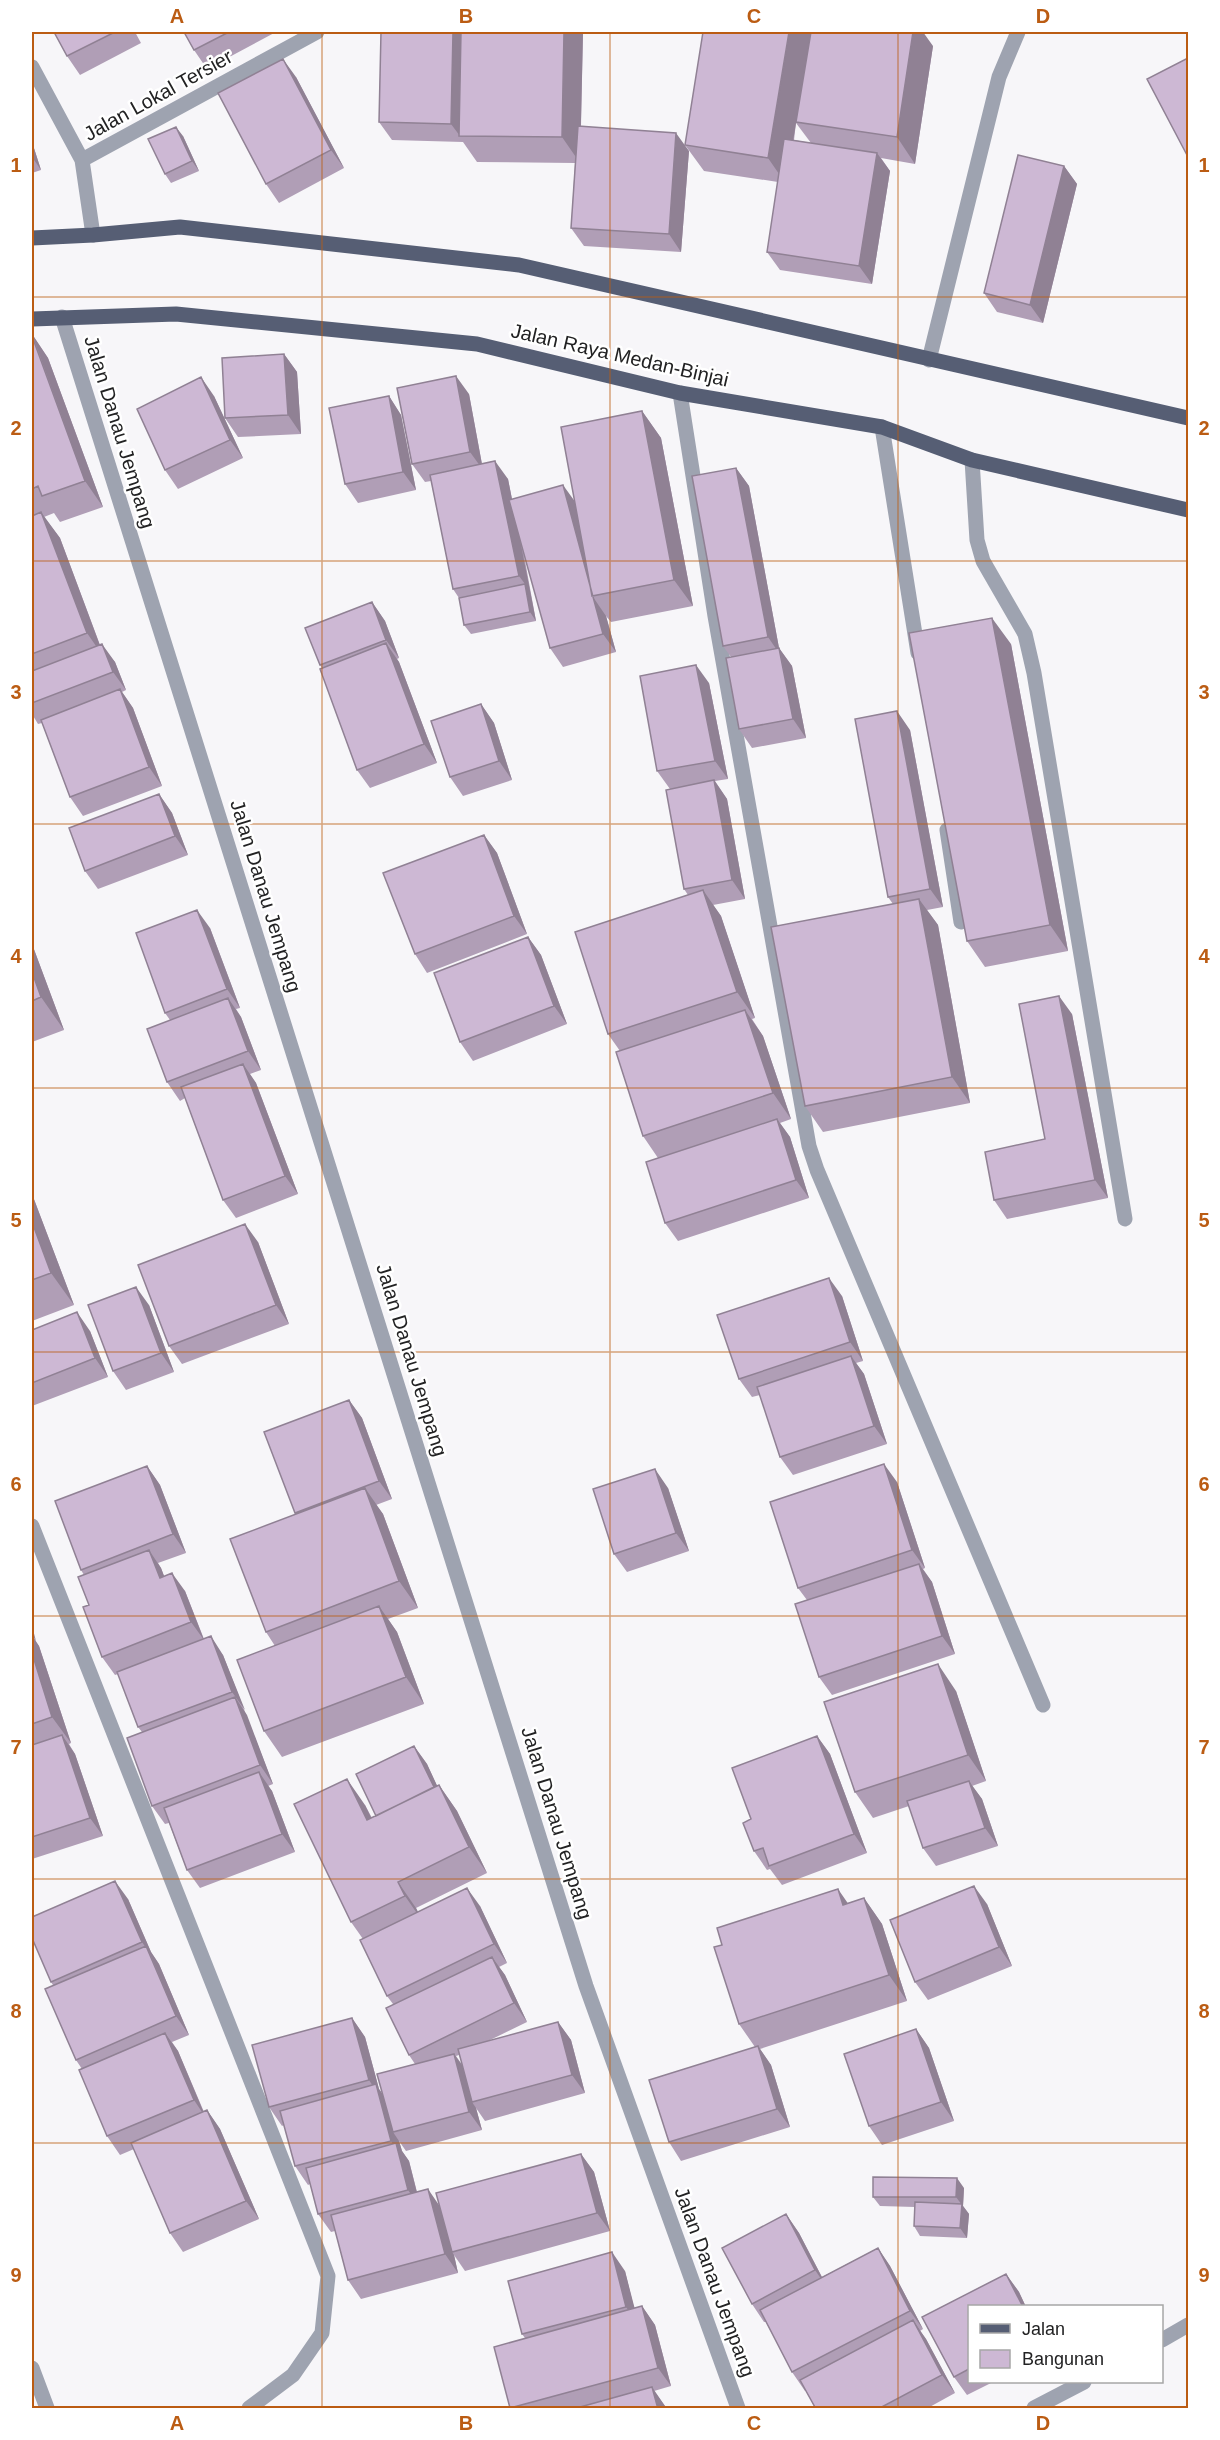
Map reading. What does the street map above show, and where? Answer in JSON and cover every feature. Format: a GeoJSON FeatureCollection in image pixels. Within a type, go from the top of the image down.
{"type":"FeatureCollection","features":[{"type":"Feature","properties":{"kind":"main road"},"geometry":{"type":"LineString","coordinates":[[32,238],[180,227],[519,265],[1188,418]]}},
{"type":"Feature","properties":{"kind":"main road","name":"Jalan Raya Medan-Binjai"},"geometry":{"type":"LineString","coordinates":[[32,319],[176,314],[477,344],[680,393],[882,428],[972,460],[1188,510]]}},
{"type":"Feature","properties":{"kind":"street","name":"Jalan Lokal Tersier"},"geometry":{"type":"LineString","coordinates":[[82,160],[316,32]]}},
{"type":"Feature","properties":{"kind":"street"},"geometry":{"type":"LineString","coordinates":[[929,360],[999,77],[1018,32]]}},
{"type":"Feature","properties":{"kind":"street"},"geometry":{"type":"LineString","coordinates":[[32,67],[82,160],[93,235]]}},
{"type":"Feature","properties":{"kind":"street","name":"Jalan Danau Jempang"},"geometry":{"type":"LineString","coordinates":[[62,317],[586,1986],[738,2409]]}},
{"type":"Feature","properties":{"kind":"street"},"geometry":{"type":"LineString","coordinates":[[680,393],[717,628],[809,1146],[1043,1705]]}},
{"type":"Feature","properties":{"kind":"street"},"geometry":{"type":"LineString","coordinates":[[882,428],[920,663]]}},
{"type":"Feature","properties":{"kind":"street"},"geometry":{"type":"LineString","coordinates":[[972,460],[977,540],[983,561],[1026,634],[1034,673],[1125,1219]]}},
{"type":"Feature","properties":{"kind":"street"},"geometry":{"type":"LineString","coordinates":[[944,816],[961,922]]}},
{"type":"Feature","properties":{"kind":"street"},"geometry":{"type":"LineString","coordinates":[[32,1527],[328,2276],[321,2332],[293,2375],[249,2409]]}},
{"type":"Feature","properties":{"kind":"street"},"geometry":{"type":"LineString","coordinates":[[1163,2339],[1188,2325]]}},
{"type":"Feature","properties":{"kind":"street"},"geometry":{"type":"LineString","coordinates":[[32,2368],[47,2409]]}},
{"type":"Feature","properties":{"kind":"street"},"geometry":{"type":"LineString","coordinates":[[1034,2409],[1082,2383]]}},
{"type":"Feature","properties":{"kind":"building"},"geometry":{"type":"Polygon","coordinates":[[[54,32],[115,32],[67,56],[54,32]]]}},
{"type":"Feature","properties":{"kind":"building"},"geometry":{"type":"Polygon","coordinates":[[[184,32],[229,32],[194,50],[184,32]]]}},
{"type":"Feature","properties":{"kind":"building"},"geometry":{"type":"Polygon","coordinates":[[[381,32],[453,32],[451,124],[379,122],[381,32]]]}},
{"type":"Feature","properties":{"kind":"building"},"geometry":{"type":"Polygon","coordinates":[[[461,32],[564,32],[562,137],[459,136],[461,32]]]}},
{"type":"Feature","properties":{"kind":"building"},"geometry":{"type":"Polygon","coordinates":[[[703,32],[789,32],[768,158],[685,145],[703,32]]]}},
{"type":"Feature","properties":{"kind":"building"},"geometry":{"type":"Polygon","coordinates":[[[811,32],[913,32],[897,137],[796,122],[811,32]]]}},
{"type":"Feature","properties":{"kind":"building"},"geometry":{"type":"Polygon","coordinates":[[[1188,58],[1188,157],[1147,79],[1188,58]]]}},
{"type":"Feature","properties":{"kind":"building"},"geometry":{"type":"Polygon","coordinates":[[[283,59],[331,150],[266,184],[218,93],[283,59]]]}},
{"type":"Feature","properties":{"kind":"building"},"geometry":{"type":"Polygon","coordinates":[[[578,126],[676,133],[669,234],[571,228],[578,126]]]}},
{"type":"Feature","properties":{"kind":"building"},"geometry":{"type":"Polygon","coordinates":[[[176,127],[192,161],[165,174],[148,139],[176,127]]]}},
{"type":"Feature","properties":{"kind":"building"},"geometry":{"type":"Polygon","coordinates":[[[784,139],[877,153],[859,266],[767,252],[784,139]]]}},
{"type":"Feature","properties":{"kind":"building"},"geometry":{"type":"Polygon","coordinates":[[[1018,155],[1064,166],[1030,305],[984,293],[1018,155]]]}},
{"type":"Feature","properties":{"kind":"building"},"geometry":{"type":"Polygon","coordinates":[[[32,336],[85,481],[42,496],[38,486],[32,489],[32,336]]]}},
{"type":"Feature","properties":{"kind":"building"},"geometry":{"type":"Polygon","coordinates":[[[284,354],[288,415],[225,418],[222,358],[284,354]]]}},
{"type":"Feature","properties":{"kind":"building"},"geometry":{"type":"Polygon","coordinates":[[[456,376],[470,452],[412,464],[397,388],[456,376]]]}},
{"type":"Feature","properties":{"kind":"building"},"geometry":{"type":"Polygon","coordinates":[[[201,377],[230,440],[165,470],[137,409],[201,377]]]}},
{"type":"Feature","properties":{"kind":"building"},"geometry":{"type":"Polygon","coordinates":[[[389,396],[403,472],[345,484],[329,408],[389,396]]]}},
{"type":"Feature","properties":{"kind":"building"},"geometry":{"type":"Polygon","coordinates":[[[642,411],[674,580],[592,596],[561,427],[642,411]]]}},
{"type":"Feature","properties":{"kind":"building"},"geometry":{"type":"Polygon","coordinates":[[[495,461],[519,576],[453,589],[430,475],[495,461]]]}},
{"type":"Feature","properties":{"kind":"building"},"geometry":{"type":"Polygon","coordinates":[[[736,468],[768,637],[723,646],[692,476],[736,468]]]}},
{"type":"Feature","properties":{"kind":"building"},"geometry":{"type":"Polygon","coordinates":[[[563,485],[603,634],[550,648],[509,500],[563,485]]]}},
{"type":"Feature","properties":{"kind":"building"},"geometry":{"type":"Polygon","coordinates":[[[41,512],[87,633],[32,654],[32,516],[41,512]]]}},
{"type":"Feature","properties":{"kind":"building"},"geometry":{"type":"Polygon","coordinates":[[[525,584],[530,612],[464,625],[459,598],[525,584]]]}},
{"type":"Feature","properties":{"kind":"building"},"geometry":{"type":"Polygon","coordinates":[[[372,602],[386,640],[320,665],[305,628],[372,602]]]}},
{"type":"Feature","properties":{"kind":"building"},"geometry":{"type":"Polygon","coordinates":[[[992,618],[1050,925],[967,941],[909,633],[992,618]]]}},
{"type":"Feature","properties":{"kind":"building"},"geometry":{"type":"Polygon","coordinates":[[[386,643],[424,744],[357,770],[320,669],[386,643]]]}},
{"type":"Feature","properties":{"kind":"building"},"geometry":{"type":"Polygon","coordinates":[[[102,644],[113,672],[32,703],[32,671],[102,644]]]}},
{"type":"Feature","properties":{"kind":"building"},"geometry":{"type":"Polygon","coordinates":[[[779,648],[793,719],[739,729],[726,658],[779,648]]]}},
{"type":"Feature","properties":{"kind":"building"},"geometry":{"type":"Polygon","coordinates":[[[696,665],[715,761],[657,771],[640,676],[696,665]]]}},
{"type":"Feature","properties":{"kind":"building"},"geometry":{"type":"Polygon","coordinates":[[[120,689],[149,767],[70,797],[41,720],[120,689]]]}},
{"type":"Feature","properties":{"kind":"building"},"geometry":{"type":"Polygon","coordinates":[[[481,704],[499,761],[450,777],[431,721],[481,704]]]}},
{"type":"Feature","properties":{"kind":"building"},"geometry":{"type":"Polygon","coordinates":[[[897,711],[930,889],[888,897],[855,719],[897,711]]]}},
{"type":"Feature","properties":{"kind":"building"},"geometry":{"type":"Polygon","coordinates":[[[714,780],[732,880],[684,889],[666,790],[714,780]]]}},
{"type":"Feature","properties":{"kind":"building"},"geometry":{"type":"Polygon","coordinates":[[[159,794],[175,836],[85,871],[69,828],[159,794]]]}},
{"type":"Feature","properties":{"kind":"building"},"geometry":{"type":"Polygon","coordinates":[[[484,835],[514,916],[415,954],[383,873],[484,835]]]}},
{"type":"Feature","properties":{"kind":"building"},"geometry":{"type":"Polygon","coordinates":[[[703,890],[737,992],[608,1034],[575,932],[703,890]]]}},
{"type":"Feature","properties":{"kind":"building"},"geometry":{"type":"Polygon","coordinates":[[[919,899],[952,1077],[805,1106],[771,927],[919,899]]]}},
{"type":"Feature","properties":{"kind":"building"},"geometry":{"type":"Polygon","coordinates":[[[197,910],[227,989],[165,1013],[136,933],[197,910]]]}},
{"type":"Feature","properties":{"kind":"building"},"geometry":{"type":"Polygon","coordinates":[[[528,937],[554,1006],[460,1042],[434,973],[528,937]]]}},
{"type":"Feature","properties":{"kind":"building"},"geometry":{"type":"Polygon","coordinates":[[[32,972],[41,997],[32,1001],[32,972]]]}},
{"type":"Feature","properties":{"kind":"building"},"geometry":{"type":"Polygon","coordinates":[[[1059,996],[1095,1180],[994,1200],[985,1152],[1045,1139],[1019,1004],[1059,996]]]}},
{"type":"Feature","properties":{"kind":"building"},"geometry":{"type":"Polygon","coordinates":[[[228,998],[248,1051],[167,1082],[147,1029],[228,998]]]}},
{"type":"Feature","properties":{"kind":"building"},"geometry":{"type":"Polygon","coordinates":[[[745,1010],[773,1093],[643,1136],[616,1052],[745,1010]]]}},
{"type":"Feature","properties":{"kind":"building"},"geometry":{"type":"Polygon","coordinates":[[[243,1064],[285,1176],[223,1200],[181,1087],[243,1064]]]}},
{"type":"Feature","properties":{"kind":"building"},"geometry":{"type":"Polygon","coordinates":[[[777,1119],[796,1180],[665,1223],[646,1162],[777,1119]]]}},
{"type":"Feature","properties":{"kind":"building"},"geometry":{"type":"Polygon","coordinates":[[[32,1222],[51,1273],[32,1280],[32,1222]]]}},
{"type":"Feature","properties":{"kind":"building"},"geometry":{"type":"Polygon","coordinates":[[[245,1224],[276,1305],[169,1346],[138,1265],[245,1224]]]}},
{"type":"Feature","properties":{"kind":"building"},"geometry":{"type":"Polygon","coordinates":[[[829,1278],[850,1342],[739,1379],[717,1315],[829,1278]]]}},
{"type":"Feature","properties":{"kind":"building"},"geometry":{"type":"Polygon","coordinates":[[[136,1287],[161,1353],[113,1371],[88,1305],[136,1287]]]}},
{"type":"Feature","properties":{"kind":"building"},"geometry":{"type":"Polygon","coordinates":[[[77,1312],[95,1358],[32,1383],[32,1330],[77,1312]]]}},
{"type":"Feature","properties":{"kind":"building"},"geometry":{"type":"Polygon","coordinates":[[[851,1356],[874,1426],[780,1457],[757,1387],[851,1356]]]}},
{"type":"Feature","properties":{"kind":"building"},"geometry":{"type":"Polygon","coordinates":[[[349,1400],[379,1481],[295,1513],[264,1432],[349,1400]]]}},
{"type":"Feature","properties":{"kind":"building"},"geometry":{"type":"Polygon","coordinates":[[[884,1464],[912,1550],[798,1588],[770,1502],[884,1464]]]}},
{"type":"Feature","properties":{"kind":"building"},"geometry":{"type":"Polygon","coordinates":[[[147,1466],[173,1534],[81,1570],[55,1501],[147,1466]]]}},
{"type":"Feature","properties":{"kind":"building"},"geometry":{"type":"Polygon","coordinates":[[[655,1469],[676,1533],[614,1554],[593,1489],[655,1469]]]}},
{"type":"Feature","properties":{"kind":"building"},"geometry":{"type":"Polygon","coordinates":[[[365,1488],[399,1581],[266,1632],[230,1539],[365,1488]]]}},
{"type":"Feature","properties":{"kind":"building"},"geometry":{"type":"Polygon","coordinates":[[[149,1550],[160,1578],[172,1573],[191,1622],[102,1657],[83,1607],[89,1605],[78,1577],[149,1550]]]}},
{"type":"Feature","properties":{"kind":"building"},"geometry":{"type":"Polygon","coordinates":[[[919,1564],[942,1636],[819,1677],[795,1604],[919,1564]]]}},
{"type":"Feature","properties":{"kind":"building"},"geometry":{"type":"Polygon","coordinates":[[[379,1606],[406,1677],[264,1731],[237,1660],[379,1606]]]}},
{"type":"Feature","properties":{"kind":"building"},"geometry":{"type":"Polygon","coordinates":[[[211,1636],[232,1692],[138,1727],[117,1672],[211,1636]]]}},
{"type":"Feature","properties":{"kind":"building"},"geometry":{"type":"Polygon","coordinates":[[[32,1653],[52,1717],[32,1724],[32,1653]]]}},
{"type":"Feature","properties":{"kind":"building"},"geometry":{"type":"Polygon","coordinates":[[[938,1664],[968,1755],[855,1792],[824,1702],[938,1664]]]}},
{"type":"Feature","properties":{"kind":"building"},"geometry":{"type":"Polygon","coordinates":[[[235,1697],[260,1765],[152,1806],[127,1738],[235,1697]]]}},
{"type":"Feature","properties":{"kind":"building"},"geometry":{"type":"Polygon","coordinates":[[[62,1735],[90,1818],[32,1837],[32,1745],[62,1735]]]}},
{"type":"Feature","properties":{"kind":"building"},"geometry":{"type":"Polygon","coordinates":[[[817,1736],[854,1834],[769,1866],[763,1848],[754,1851],[743,1823],[751,1819],[732,1768],[817,1736]]]}},
{"type":"Feature","properties":{"kind":"building"},"geometry":{"type":"Polygon","coordinates":[[[414,1746],[434,1787],[376,1816],[356,1774],[414,1746]]]}},
{"type":"Feature","properties":{"kind":"building"},"geometry":{"type":"Polygon","coordinates":[[[259,1772],[282,1834],[187,1870],[164,1808],[259,1772]]]}},
{"type":"Feature","properties":{"kind":"building"},"geometry":{"type":"Polygon","coordinates":[[[347,1779],[367,1820],[439,1785],[469,1847],[398,1882],[405,1896],[351,1922],[294,1804],[347,1779]]]}},
{"type":"Feature","properties":{"kind":"building"},"geometry":{"type":"Polygon","coordinates":[[[969,1781],[985,1828],[923,1848],[907,1801],[969,1781]]]}},
{"type":"Feature","properties":{"kind":"building"},"geometry":{"type":"Polygon","coordinates":[[[115,1881],[142,1942],[51,1982],[32,1938],[32,1917],[115,1881]]]}},
{"type":"Feature","properties":{"kind":"building"},"geometry":{"type":"Polygon","coordinates":[[[974,1886],[999,1947],[915,1982],[890,1920],[974,1886]]]}},
{"type":"Feature","properties":{"kind":"building"},"geometry":{"type":"Polygon","coordinates":[[[467,1888],[494,1944],[387,1996],[360,1940],[467,1888]]]}},
{"type":"Feature","properties":{"kind":"building"},"geometry":{"type":"Polygon","coordinates":[[[838,1889],[843,1905],[864,1898],[889,1975],[739,2024],[714,1947],[722,1945],[717,1928],[838,1889]]]}},
{"type":"Feature","properties":{"kind":"building"},"geometry":{"type":"Polygon","coordinates":[[[146,1946],[176,2016],[76,2060],[45,1989],[146,1946]]]}},
{"type":"Feature","properties":{"kind":"building"},"geometry":{"type":"Polygon","coordinates":[[[492,1957],[514,2003],[409,2055],[386,2008],[492,1957]]]}},
{"type":"Feature","properties":{"kind":"building"},"geometry":{"type":"Polygon","coordinates":[[[352,2018],[369,2080],[269,2107],[252,2045],[352,2018]]]}},
{"type":"Feature","properties":{"kind":"building"},"geometry":{"type":"Polygon","coordinates":[[[558,2022],[572,2075],[472,2102],[458,2049],[558,2022]]]}},
{"type":"Feature","properties":{"kind":"building"},"geometry":{"type":"Polygon","coordinates":[[[916,2029],[941,2102],[869,2126],[844,2054],[916,2029]]]}},
{"type":"Feature","properties":{"kind":"building"},"geometry":{"type":"Polygon","coordinates":[[[165,2033],[194,2100],[107,2136],[79,2070],[165,2033]]]}},
{"type":"Feature","properties":{"kind":"building"},"geometry":{"type":"Polygon","coordinates":[[[758,2046],[777,2109],[669,2142],[649,2080],[758,2046]]]}},
{"type":"Feature","properties":{"kind":"building"},"geometry":{"type":"Polygon","coordinates":[[[454,2054],[469,2112],[393,2132],[377,2074],[454,2054]]]}},
{"type":"Feature","properties":{"kind":"building"},"geometry":{"type":"Polygon","coordinates":[[[376,2084],[391,2141],[295,2166],[280,2111],[376,2084]]]}},
{"type":"Feature","properties":{"kind":"building"},"geometry":{"type":"Polygon","coordinates":[[[207,2110],[246,2201],[170,2233],[131,2143],[207,2110]]]}},
{"type":"Feature","properties":{"kind":"building"},"geometry":{"type":"Polygon","coordinates":[[[396,2143],[408,2190],[318,2214],[306,2168],[396,2143]]]}},
{"type":"Feature","properties":{"kind":"building"},"geometry":{"type":"Polygon","coordinates":[[[581,2154],[597,2213],[452,2252],[436,2193],[581,2154]]]}},
{"type":"Feature","properties":{"kind":"building"},"geometry":{"type":"Polygon","coordinates":[[[873,2177],[957,2178],[956,2197],[873,2197],[873,2177]]]}},
{"type":"Feature","properties":{"kind":"building"},"geometry":{"type":"Polygon","coordinates":[[[428,2189],[445,2254],[348,2280],[331,2215],[428,2189]]]}},
{"type":"Feature","properties":{"kind":"building"},"geometry":{"type":"Polygon","coordinates":[[[915,2202],[962,2204],[960,2228],[914,2226],[915,2202]]]}},
{"type":"Feature","properties":{"kind":"building"},"geometry":{"type":"Polygon","coordinates":[[[786,2214],[815,2270],[752,2304],[722,2248],[786,2214]]]}},
{"type":"Feature","properties":{"kind":"building"},"geometry":{"type":"Polygon","coordinates":[[[878,2248],[910,2311],[792,2372],[760,2310],[878,2248]]]}},
{"type":"Feature","properties":{"kind":"building"},"geometry":{"type":"Polygon","coordinates":[[[612,2252],[626,2307],[522,2334],[508,2281],[612,2252]]]}},
{"type":"Feature","properties":{"kind":"building"},"geometry":{"type":"Polygon","coordinates":[[[1006,2274],[1022,2305],[968,2305],[968,2370],[954,2377],[922,2317],[1006,2274]]]}},
{"type":"Feature","properties":{"kind":"building"},"geometry":{"type":"Polygon","coordinates":[[[642,2306],[658,2368],[510,2408],[494,2347],[642,2306]]]}},
{"type":"Feature","properties":{"kind":"building"},"geometry":{"type":"Polygon","coordinates":[[[913,2320],[942,2375],[878,2409],[816,2409],[800,2380],[913,2320]]]}},
{"type":"Feature","properties":{"kind":"building"},"geometry":{"type":"Polygon","coordinates":[[[652,2387],[658,2409],[573,2409],[652,2387]]]}}]}
